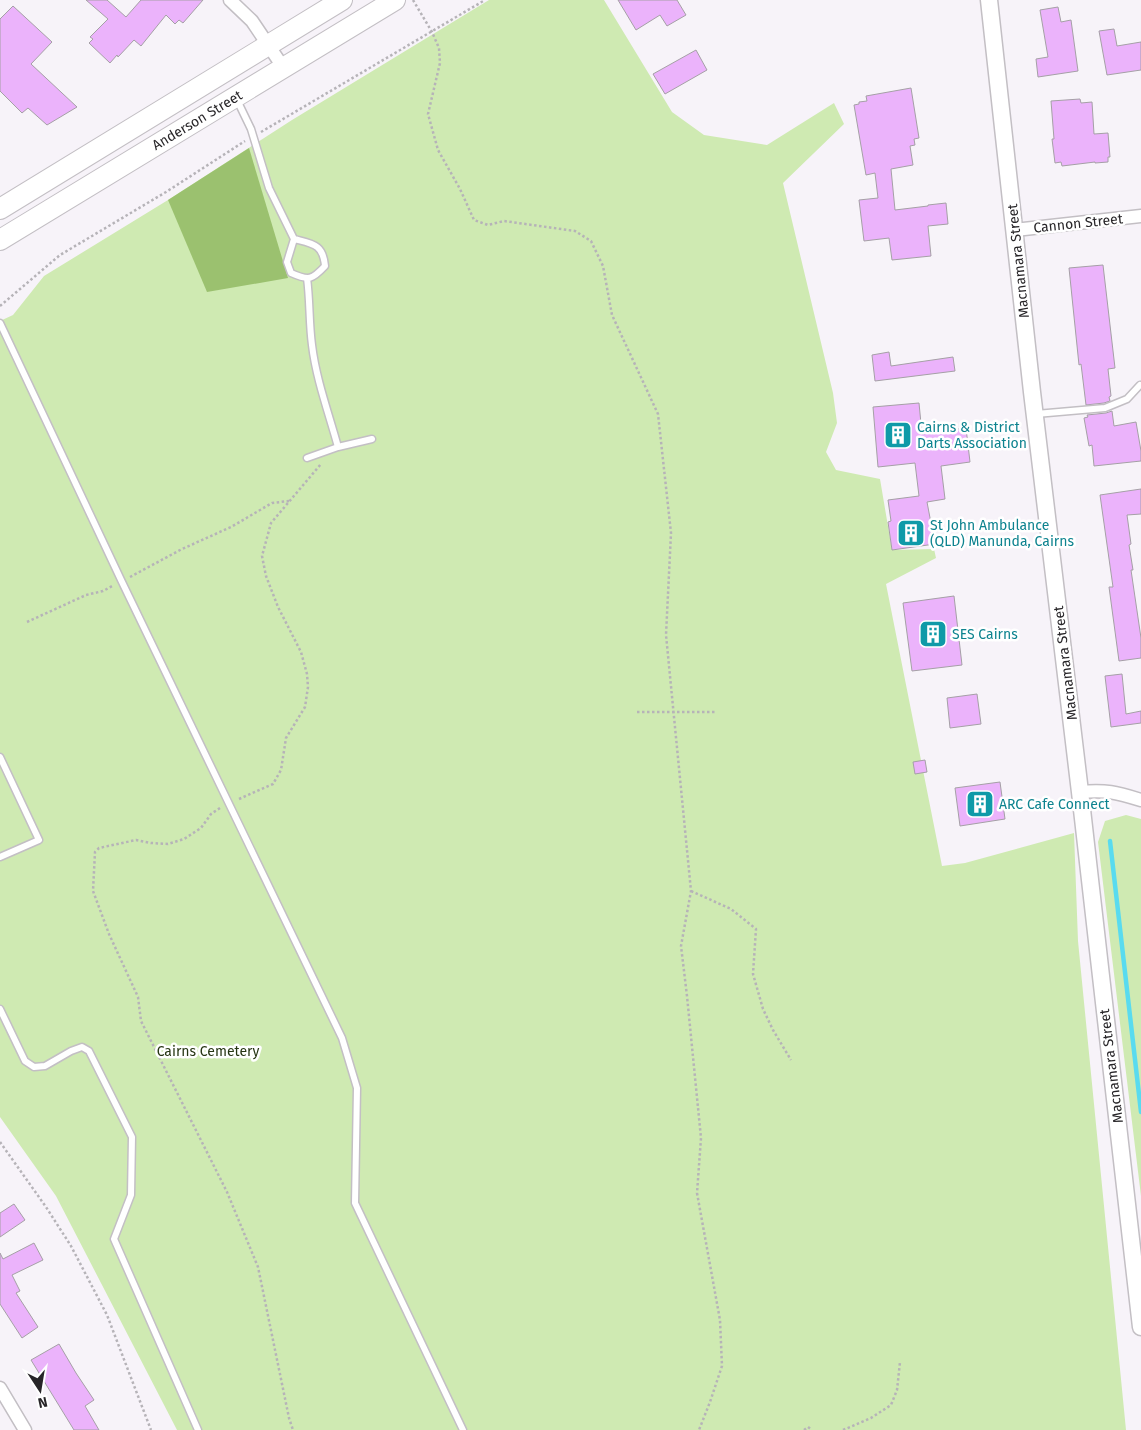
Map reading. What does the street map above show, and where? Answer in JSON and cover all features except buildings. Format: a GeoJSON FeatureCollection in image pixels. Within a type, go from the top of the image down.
{"type":"FeatureCollection","features":[{"type":"Feature","properties":{"kind":"main road","name":"Anderson Street"},"geometry":{"type":"LineString","coordinates":[[0,209],[342,0]]}},
{"type":"Feature","properties":{"kind":"main road","name":"Anderson Street"},"geometry":{"type":"LineString","coordinates":[[0,240],[395,0]]}},
{"type":"Feature","properties":{"kind":"street"},"geometry":{"type":"LineString","coordinates":[[230,0],[252,21],[283,68]]}},
{"type":"Feature","properties":{"kind":"street","name":"Macnamara Street"},"geometry":{"type":"LineString","coordinates":[[989,0],[1141,1326]]}},
{"type":"Feature","properties":{"kind":"street","name":"Cannon Street"},"geometry":{"type":"LineString","coordinates":[[1015,230],[1141,216]]}},
{"type":"Feature","properties":{"kind":"street"},"geometry":{"type":"LineString","coordinates":[[1080,792],[1102,790],[1118,792],[1141,800]]}},
{"type":"Feature","properties":{"kind":"street"},"geometry":{"type":"LineString","coordinates":[[0,1388],[24,1430]]}},
{"type":"Feature","properties":{"kind":"lane"},"geometry":{"type":"LineString","coordinates":[[236,97],[254,136],[269,188],[294,239],[287,262],[291,273],[304,279],[316,276],[325,266],[324,256],[317,245],[294,239]]}},
{"type":"Feature","properties":{"kind":"lane"},"geometry":{"type":"LineString","coordinates":[[307,278],[310,296],[312,345],[320,384],[338,447]]}},
{"type":"Feature","properties":{"kind":"lane"},"geometry":{"type":"LineString","coordinates":[[0,323],[122,582],[342,1038],[357,1088],[355,1203],[463,1430]]}},
{"type":"Feature","properties":{"kind":"lane"},"geometry":{"type":"LineString","coordinates":[[1035,414],[1105,408],[1127,398],[1140,385]]}},
{"type":"Feature","properties":{"kind":"lane"},"geometry":{"type":"LineString","coordinates":[[307,458],[338,447],[372,439]]}},
{"type":"Feature","properties":{"kind":"lane"},"geometry":{"type":"LineString","coordinates":[[0,758],[39,840],[0,857]]}},
{"type":"Feature","properties":{"kind":"lane"},"geometry":{"type":"LineString","coordinates":[[0,1009],[24,1061],[34,1067],[45,1066],[82,1047],[90,1051],[132,1137],[131,1195],[114,1239],[198,1430]]}},
{"type":"Feature","properties":{"kind":"path"},"geometry":{"type":"LineString","coordinates":[[413,0],[439,48],[440,63],[428,114],[438,150],[460,189],[474,220],[488,225],[504,221],[575,231],[591,241],[603,266],[612,315],[658,414],[671,533],[666,635],[691,891],[681,946],[701,1138],[697,1193],[720,1320],[722,1366],[699,1430]]}},
{"type":"Feature","properties":{"kind":"path"},"geometry":{"type":"LineString","coordinates":[[0,306],[60,255],[166,192],[254,136],[485,0]]}},
{"type":"Feature","properties":{"kind":"path"},"geometry":{"type":"LineString","coordinates":[[293,1430],[258,1267],[227,1192],[140,1021],[138,997],[109,934],[93,891],[96,852],[99,848],[136,840],[168,844],[184,839],[201,828],[211,814],[229,803],[272,784],[281,770],[286,738],[305,707],[308,687],[307,674],[301,652],[278,607],[266,576],[262,556],[271,523],[318,467],[338,447]]}},
{"type":"Feature","properties":{"kind":"path"},"geometry":{"type":"LineString","coordinates":[[27,622],[86,595],[103,591],[122,582],[182,549],[231,527],[272,504],[290,501]]}},
{"type":"Feature","properties":{"kind":"path"},"geometry":{"type":"LineString","coordinates":[[637,712],[716,712]]}},
{"type":"Feature","properties":{"kind":"path"},"geometry":{"type":"LineString","coordinates":[[691,891],[731,909],[756,930],[753,974],[763,1009],[791,1060]]}},
{"type":"Feature","properties":{"kind":"path"},"geometry":{"type":"LineString","coordinates":[[0,1142],[46,1207],[76,1254],[107,1315],[152,1430]]}},
{"type":"Feature","properties":{"kind":"path"},"geometry":{"type":"LineString","coordinates":[[843,1430],[871,1418],[892,1405],[897,1390],[900,1362]]}},
{"type":"Feature","properties":{"kind":"path"},"geometry":{"type":"LineString","coordinates":[[804,1430],[808,1428],[812,1430]]}},
{"type":"Feature","properties":{"kind":"green space","name":"Cairns Cemetery"},"geometry":{"type":"Polygon","coordinates":[[[489,0],[604,0],[672,112],[704,135],[767,145],[834,103],[844,124],[783,183],[833,393],[837,423],[826,452],[836,470],[880,479],[892,550],[934,549],[936,558],[886,584],[942,866],[965,863],[1074,833],[1078,941],[1126,1430],[177,1430],[56,1196],[0,1117],[0,321],[13,315],[44,276],[168,200],[292,120],[489,0]]]}},
{"type":"Feature","properties":{"kind":"green space"},"geometry":{"type":"Polygon","coordinates":[[[249,148],[288,278],[207,292],[168,200],[249,148]]]}},
{"type":"Feature","properties":{"kind":"green space"},"geometry":{"type":"Polygon","coordinates":[[[1126,815],[1141,819],[1141,1196],[1098,842],[1105,821],[1126,815]]]}},
{"type":"Feature","properties":{"kind":"waterway"},"geometry":{"type":"LineString","coordinates":[[1110,841],[1141,1112]]}},
{"type":"Feature","properties":{"kind":"place","name":"Cairns & District Darts Association"},"geometry":{"type":"Point","coordinates":[898,435]}},
{"type":"Feature","properties":{"kind":"place","name":"St John Ambulance (QLD) Manunda, Cairns"},"geometry":{"type":"Point","coordinates":[911,533]}},
{"type":"Feature","properties":{"kind":"place","name":"SES Cairns"},"geometry":{"type":"Point","coordinates":[933,634]}},
{"type":"Feature","properties":{"kind":"place","name":"ARC Cafe Connect"},"geometry":{"type":"Point","coordinates":[980,804]}}]}
